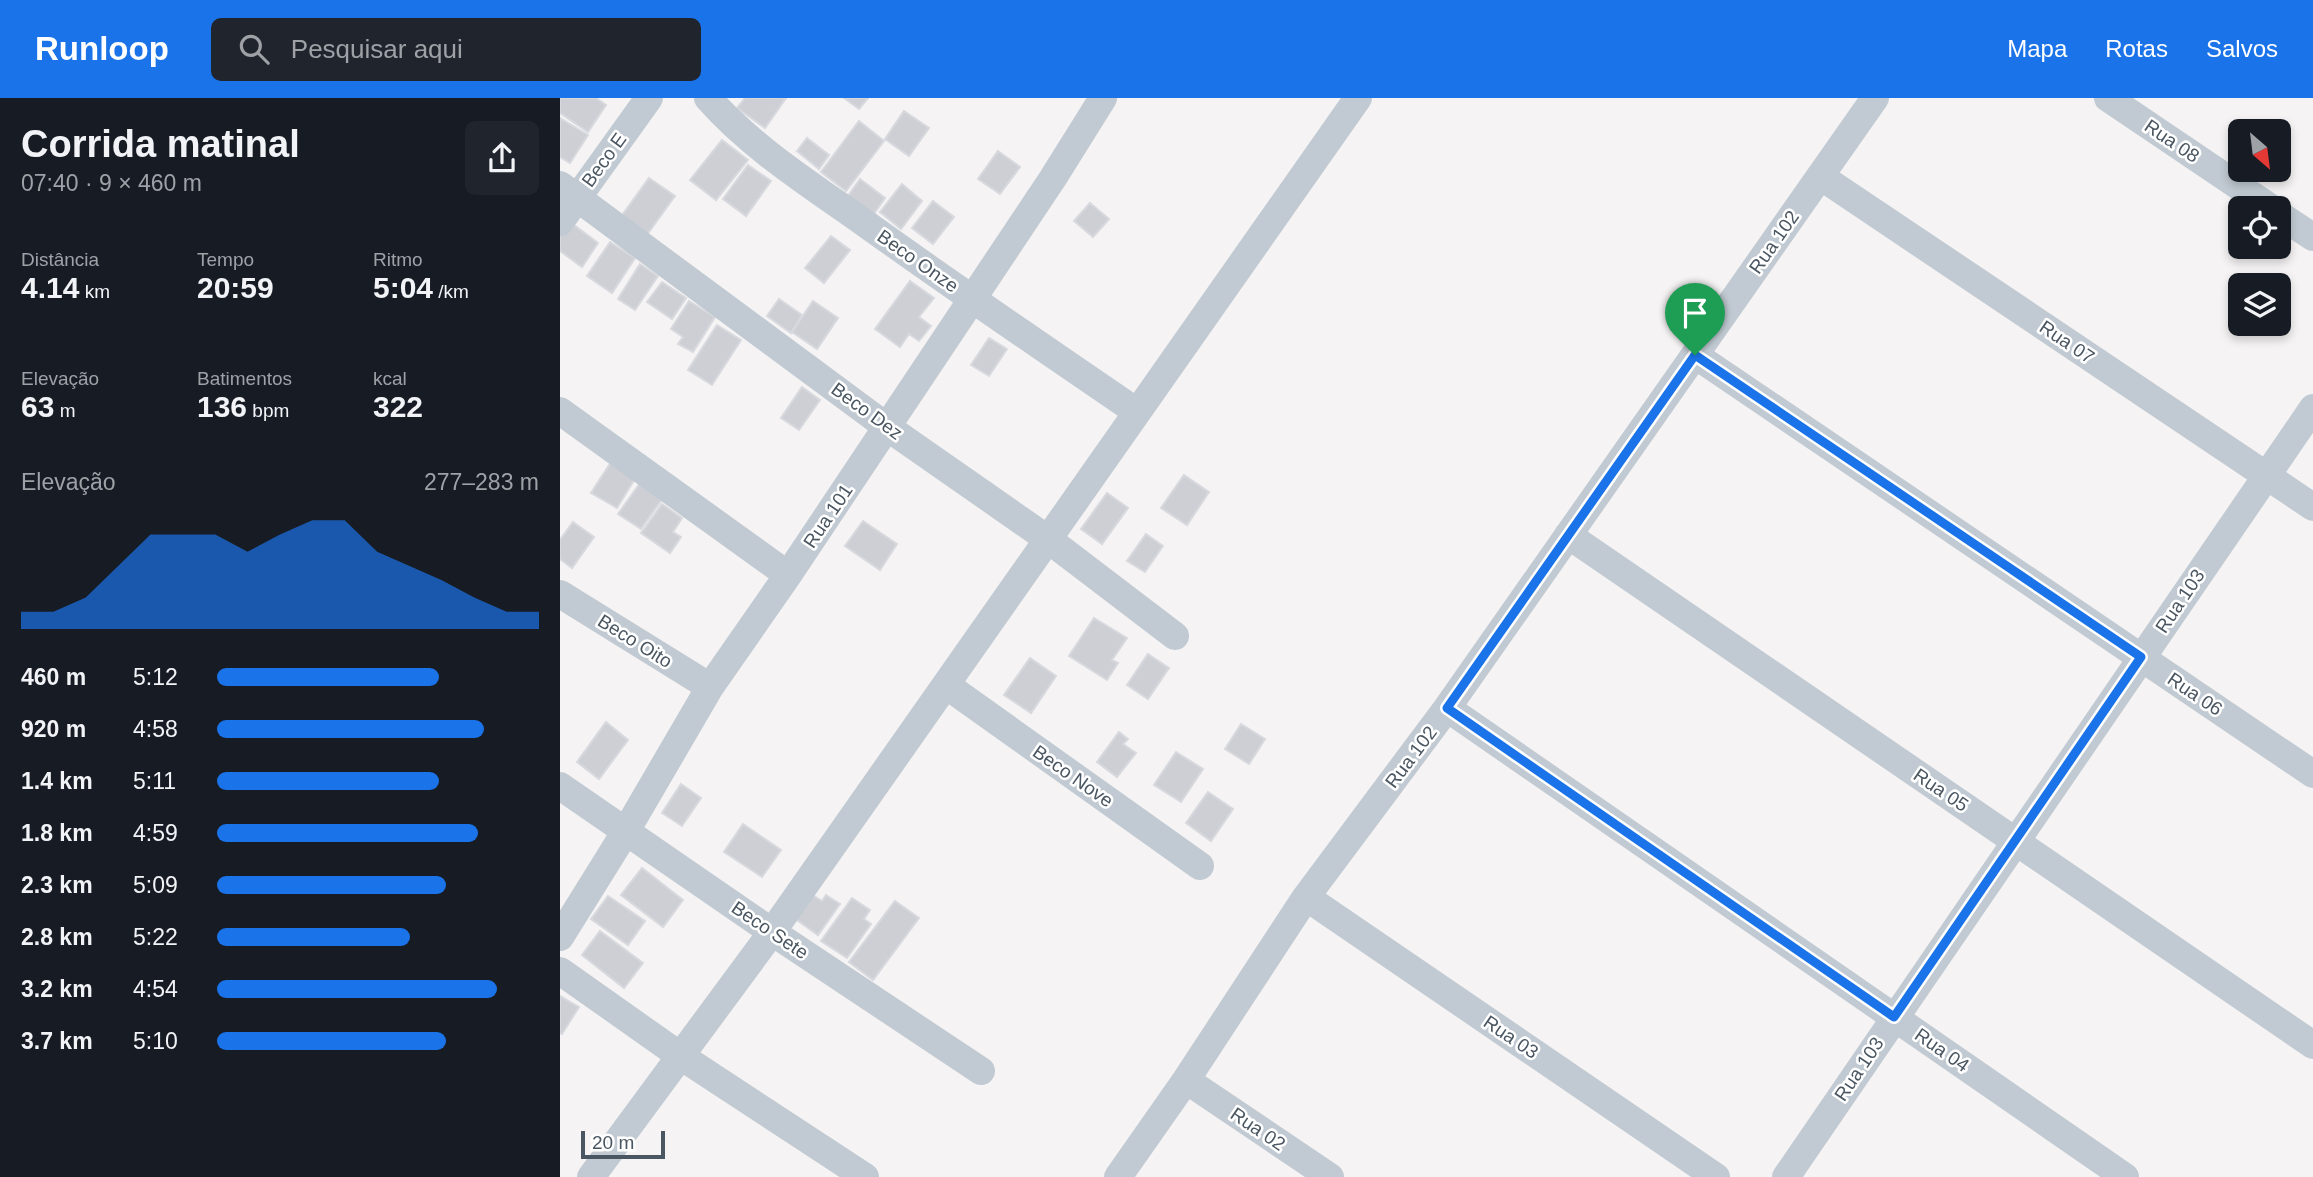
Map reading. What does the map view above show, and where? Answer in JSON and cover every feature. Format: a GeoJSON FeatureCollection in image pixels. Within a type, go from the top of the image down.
{"type":"FeatureCollection","features":[{"type":"Feature","properties":{"kind":"street","name":"Beco E"},"geometry":{"type":"LineString","coordinates":[[560,222],[568,191],[649,98]]}},
{"type":"Feature","properties":{"kind":"street","name":"Beco Onze"},"geometry":{"type":"LineString","coordinates":[[708,98],[729,121],[808,183],[1137,412]]}},
{"type":"Feature","properties":{"kind":"street","name":"Rua 101"},"geometry":{"type":"LineString","coordinates":[[560,937],[626,831],[709,687],[789,575],[1053,178],[1103,98]]}},
{"type":"Feature","properties":{"kind":"street"},"geometry":{"type":"LineString","coordinates":[[591,1177],[772,932],[1358,98]]}},
{"type":"Feature","properties":{"kind":"street","name":"Rua 102"},"geometry":{"type":"LineString","coordinates":[[1118,1177],[1186,1080],[1306,897],[1447,708],[1875,98]]}},
{"type":"Feature","properties":{"kind":"street","name":"Rua 08"},"geometry":{"type":"LineString","coordinates":[[2108,98],[2253,196]]}},
{"type":"Feature","properties":{"kind":"street","name":"Rua 07"},"geometry":{"type":"LineString","coordinates":[[1820,176],[2313,508]]}},
{"type":"Feature","properties":{"kind":"street","name":"Beco Dez"},"geometry":{"type":"LineString","coordinates":[[568,191],[887,427],[1049,540],[1175,636]]}},
{"type":"Feature","properties":{"kind":"street"},"geometry":{"type":"LineString","coordinates":[[2291,223],[2313,237]]}},
{"type":"Feature","properties":{"kind":"street","name":"Rua 06"},"geometry":{"type":"LineString","coordinates":[[1695,355],[2313,774]]}},
{"type":"Feature","properties":{"kind":"street","name":"Rua 103"},"geometry":{"type":"LineString","coordinates":[[1786,1177],[2313,408]]}},
{"type":"Feature","properties":{"kind":"street"},"geometry":{"type":"LineString","coordinates":[[560,411],[789,575]]}},
{"type":"Feature","properties":{"kind":"street","name":"Rua 05"},"geometry":{"type":"LineString","coordinates":[[1568,535],[2313,1045]]}},
{"type":"Feature","properties":{"kind":"street","name":"Beco Oito"},"geometry":{"type":"LineString","coordinates":[[560,594],[709,687]]}},
{"type":"Feature","properties":{"kind":"street","name":"Beco Nove"},"geometry":{"type":"LineString","coordinates":[[946,685],[1200,866]]}},
{"type":"Feature","properties":{"kind":"street","name":"Rua 04"},"geometry":{"type":"LineString","coordinates":[[1447,708],[2125,1177]]}},
{"type":"Feature","properties":{"kind":"street","name":"Beco Sete"},"geometry":{"type":"LineString","coordinates":[[560,786],[981,1071]]}},
{"type":"Feature","properties":{"kind":"street","name":"Rua 03"},"geometry":{"type":"LineString","coordinates":[[1306,897],[1716,1177]]}},
{"type":"Feature","properties":{"kind":"street"},"geometry":{"type":"LineString","coordinates":[[560,971],[679,1055],[865,1177]]}},
{"type":"Feature","properties":{"kind":"street","name":"Rua 02"},"geometry":{"type":"LineString","coordinates":[[1186,1080],[1330,1177]]}},
{"type":"Feature","properties":{"kind":"building"},"geometry":{"type":"Polygon","coordinates":[[[560,98],[596,98],[606,105],[588,132],[560,113],[560,98]]]}},
{"type":"Feature","properties":{"kind":"building"},"geometry":{"type":"Polygon","coordinates":[[[745,98],[786,98],[765,128],[737,108],[745,98]]]}},
{"type":"Feature","properties":{"kind":"building"},"geometry":{"type":"Polygon","coordinates":[[[844,98],[868,98],[859,109],[844,98]]]}},
{"type":"Feature","properties":{"kind":"building"},"geometry":{"type":"Polygon","coordinates":[[[904,111],[929,128],[909,156],[885,139],[904,111]]]}},
{"type":"Feature","properties":{"kind":"building"},"geometry":{"type":"Polygon","coordinates":[[[560,118],[588,135],[570,163],[560,157],[560,118]]]}},
{"type":"Feature","properties":{"kind":"building"},"geometry":{"type":"Polygon","coordinates":[[[859,121],[884,141],[846,191],[821,172],[859,121]]]}},
{"type":"Feature","properties":{"kind":"building"},"geometry":{"type":"Polygon","coordinates":[[[807,138],[829,155],[819,169],[797,151],[807,138]]]}},
{"type":"Feature","properties":{"kind":"building"},"geometry":{"type":"Polygon","coordinates":[[[722,140],[748,160],[716,200],[690,180],[722,140]]]}},
{"type":"Feature","properties":{"kind":"building"},"geometry":{"type":"Polygon","coordinates":[[[998,151],[1020,167],[1000,194],[978,179],[998,151]]]}},
{"type":"Feature","properties":{"kind":"building"},"geometry":{"type":"Polygon","coordinates":[[[748,165],[771,181],[746,216],[723,199],[748,165]]]}},
{"type":"Feature","properties":{"kind":"building"},"geometry":{"type":"Polygon","coordinates":[[[649,178],[675,196],[646,236],[620,218],[649,178]]]}},
{"type":"Feature","properties":{"kind":"building"},"geometry":{"type":"Polygon","coordinates":[[[860,179],[885,198],[873,215],[848,196],[860,179]]]}},
{"type":"Feature","properties":{"kind":"building"},"geometry":{"type":"Polygon","coordinates":[[[902,184],[922,201],[901,229],[880,212],[902,184]]]}},
{"type":"Feature","properties":{"kind":"building"},"geometry":{"type":"Polygon","coordinates":[[[933,201],[954,217],[933,244],[912,228],[933,201]]]}},
{"type":"Feature","properties":{"kind":"building"},"geometry":{"type":"Polygon","coordinates":[[[1090,203],[1109,219],[1093,237],[1074,221],[1090,203]]]}},
{"type":"Feature","properties":{"kind":"building"},"geometry":{"type":"Polygon","coordinates":[[[570,222],[598,243],[582,267],[560,251],[560,236],[570,222]]]}},
{"type":"Feature","properties":{"kind":"building"},"geometry":{"type":"Polygon","coordinates":[[[831,236],[850,250],[824,283],[805,268],[831,236]]]}},
{"type":"Feature","properties":{"kind":"building"},"geometry":{"type":"Polygon","coordinates":[[[610,242],[635,258],[612,293],[587,276],[610,242]]]}},
{"type":"Feature","properties":{"kind":"building"},"geometry":{"type":"Polygon","coordinates":[[[640,264],[658,276],[635,310],[618,299],[640,264]]]}},
{"type":"Feature","properties":{"kind":"building"},"geometry":{"type":"Polygon","coordinates":[[[910,281],[934,298],[919,317],[931,326],[919,341],[909,334],[900,347],[875,329],[910,281]]]}},
{"type":"Feature","properties":{"kind":"building"},"geometry":{"type":"Polygon","coordinates":[[[662,282],[686,298],[672,319],[647,302],[662,282]]]}},
{"type":"Feature","properties":{"kind":"building"},"geometry":{"type":"Polygon","coordinates":[[[779,299],[802,315],[791,333],[767,316],[779,299]]]}},
{"type":"Feature","properties":{"kind":"building"},"geometry":{"type":"Polygon","coordinates":[[[689,301],[715,317],[693,352],[678,344],[683,337],[671,329],[689,301]]]}},
{"type":"Feature","properties":{"kind":"building"},"geometry":{"type":"Polygon","coordinates":[[[813,301],[838,318],[817,349],[792,332],[813,301]]]}},
{"type":"Feature","properties":{"kind":"building"},"geometry":{"type":"Polygon","coordinates":[[[717,325],[741,340],[712,385],[688,370],[717,325]]]}},
{"type":"Feature","properties":{"kind":"building"},"geometry":{"type":"Polygon","coordinates":[[[989,338],[1007,349],[989,376],[971,365],[989,338]]]}},
{"type":"Feature","properties":{"kind":"building"},"geometry":{"type":"Polygon","coordinates":[[[802,387],[820,400],[799,430],[781,418],[802,387]]]}},
{"type":"Feature","properties":{"kind":"building"},"geometry":{"type":"Polygon","coordinates":[[[611,462],[636,477],[617,508],[591,493],[611,462]]]}},
{"type":"Feature","properties":{"kind":"building"},"geometry":{"type":"Polygon","coordinates":[[[1184,475],[1209,492],[1187,525],[1161,508],[1184,475]]]}},
{"type":"Feature","properties":{"kind":"building"},"geometry":{"type":"Polygon","coordinates":[[[640,483],[663,498],[641,529],[618,514],[640,483]]]}},
{"type":"Feature","properties":{"kind":"building"},"geometry":{"type":"Polygon","coordinates":[[[1107,493],[1128,508],[1102,544],[1081,529],[1107,493]]]}},
{"type":"Feature","properties":{"kind":"building"},"geometry":{"type":"Polygon","coordinates":[[[662,504],[682,518],[673,532],[681,537],[670,553],[641,533],[662,504]]]}},
{"type":"Feature","properties":{"kind":"building"},"geometry":{"type":"Polygon","coordinates":[[[863,521],[897,544],[880,570],[845,546],[863,521]]]}},
{"type":"Feature","properties":{"kind":"building"},"geometry":{"type":"Polygon","coordinates":[[[573,522],[594,537],[572,568],[560,559],[560,540],[573,522]]]}},
{"type":"Feature","properties":{"kind":"building"},"geometry":{"type":"Polygon","coordinates":[[[1146,534],[1163,546],[1145,572],[1127,561],[1146,534]]]}},
{"type":"Feature","properties":{"kind":"building"},"geometry":{"type":"Polygon","coordinates":[[[1094,618],[1127,638],[1112,660],[1118,663],[1107,680],[1069,656],[1094,618]]]}},
{"type":"Feature","properties":{"kind":"building"},"geometry":{"type":"Polygon","coordinates":[[[1148,654],[1169,668],[1148,699],[1127,685],[1148,654]]]}},
{"type":"Feature","properties":{"kind":"building"},"geometry":{"type":"Polygon","coordinates":[[[1030,658],[1056,676],[1031,713],[1004,695],[1030,658]]]}},
{"type":"Feature","properties":{"kind":"building"},"geometry":{"type":"Polygon","coordinates":[[[606,722],[628,740],[599,779],[577,762],[606,722]]]}},
{"type":"Feature","properties":{"kind":"building"},"geometry":{"type":"Polygon","coordinates":[[[1241,724],[1265,739],[1249,764],[1225,749],[1241,724]]]}},
{"type":"Feature","properties":{"kind":"building"},"geometry":{"type":"Polygon","coordinates":[[[1119,732],[1128,739],[1123,744],[1136,753],[1117,777],[1097,762],[1119,732]]]}},
{"type":"Feature","properties":{"kind":"building"},"geometry":{"type":"Polygon","coordinates":[[[1176,752],[1203,769],[1181,802],[1154,785],[1176,752]]]}},
{"type":"Feature","properties":{"kind":"building"},"geometry":{"type":"Polygon","coordinates":[[[681,784],[701,798],[682,826],[662,813],[681,784]]]}},
{"type":"Feature","properties":{"kind":"building"},"geometry":{"type":"Polygon","coordinates":[[[1208,792],[1233,809],[1211,841],[1186,823],[1208,792]]]}},
{"type":"Feature","properties":{"kind":"building"},"geometry":{"type":"Polygon","coordinates":[[[743,824],[781,850],[762,877],[724,852],[743,824]]]}},
{"type":"Feature","properties":{"kind":"building"},"geometry":{"type":"Polygon","coordinates":[[[642,868],[683,900],[663,927],[621,895],[642,868]]]}},
{"type":"Feature","properties":{"kind":"building"},"geometry":{"type":"Polygon","coordinates":[[[811,894],[822,901],[826,895],[840,904],[818,935],[794,918],[811,894]]]}},
{"type":"Feature","properties":{"kind":"building"},"geometry":{"type":"Polygon","coordinates":[[[608,896],[645,921],[628,945],[591,919],[608,896]]]}},
{"type":"Feature","properties":{"kind":"building"},"geometry":{"type":"Polygon","coordinates":[[[852,898],[870,910],[864,919],[871,924],[847,958],[821,941],[852,898]]]}},
{"type":"Feature","properties":{"kind":"building"},"geometry":{"type":"Polygon","coordinates":[[[895,901],[919,918],[873,980],[849,962],[895,901]]]}},
{"type":"Feature","properties":{"kind":"building"},"geometry":{"type":"Polygon","coordinates":[[[600,931],[643,963],[624,988],[582,955],[600,931]]]}},
{"type":"Feature","properties":{"kind":"building"},"geometry":{"type":"Polygon","coordinates":[[[560,996],[579,1007],[562,1034],[560,1033],[560,996]]]}},
{"type":"Feature","properties":{"kind":"route"},"geometry":{"type":"LineString","coordinates":[[1695,355],[2141,657],[1894,1017],[1447,708],[1695,355]]}}]}
